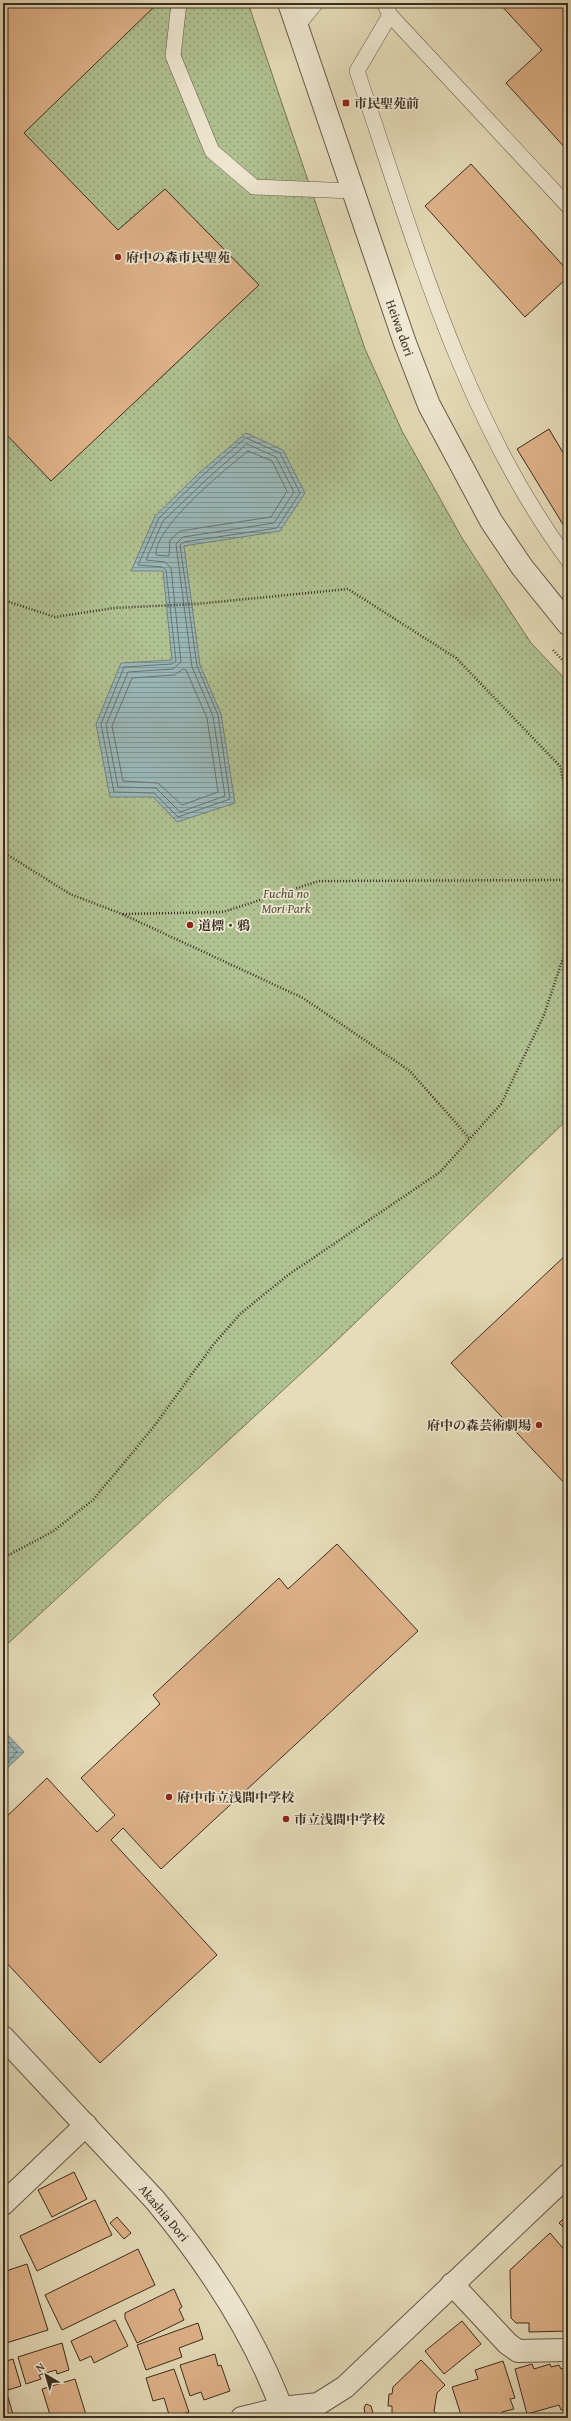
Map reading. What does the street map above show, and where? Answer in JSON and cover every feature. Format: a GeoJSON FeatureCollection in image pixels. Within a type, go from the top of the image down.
{"type":"FeatureCollection","features":[{"type":"Feature","properties":{"kind":"street","name":"Heiwa dori"},"geometry":{"type":"LineString","coordinates":[[289,3],[405,343],[429,405],[490,521],[522,567],[568,624]]}},
{"type":"Feature","properties":{"kind":"street","name":"Akashia Dori"},"geometry":{"type":"LineString","coordinates":[[3,2037],[155,2200],[198,2254],[234,2310],[284,2413]]}},
{"type":"Feature","properties":{"kind":"street"},"geometry":{"type":"LineString","coordinates":[[3,2204],[86,2125]]}},
{"type":"Feature","properties":{"kind":"street"},"geometry":{"type":"LineString","coordinates":[[242,2418],[284,2413],[318,2404],[345,2387],[568,2175]]}},
{"type":"Feature","properties":{"kind":"street"},"geometry":{"type":"LineString","coordinates":[[452,2284],[508,2344],[518,2351],[568,2350]]}},
{"type":"Feature","properties":{"kind":"lane"},"geometry":{"type":"LineString","coordinates":[[179,3],[173,56],[212,151],[254,187],[353,191]]}},
{"type":"Feature","properties":{"kind":"lane"},"geometry":{"type":"LineString","coordinates":[[297,26],[316,3]]}},
{"type":"Feature","properties":{"kind":"lane"},"geometry":{"type":"LineString","coordinates":[[568,206],[387,9],[357,71],[444,324],[480,407],[524,492],[568,560]]}},
{"type":"Feature","properties":{"kind":"path"},"geometry":{"type":"LineString","coordinates":[[3,600],[56,617],[114,608],[196,604],[348,589],[456,658],[560,766],[568,806]]}},
{"type":"Feature","properties":{"kind":"path"},"geometry":{"type":"LineString","coordinates":[[3,852],[70,894],[122,914],[303,998],[410,1071],[470,1139]]}},
{"type":"Feature","properties":{"kind":"path"},"geometry":{"type":"LineString","coordinates":[[122,914],[223,912],[319,881],[568,880]]}},
{"type":"Feature","properties":{"kind":"path"},"geometry":{"type":"LineString","coordinates":[[3,1558],[52,1532],[93,1500],[152,1429],[213,1346],[240,1314],[288,1275],[440,1172],[501,1104],[544,1015],[568,943]]}},
{"type":"Feature","properties":{"kind":"green space","name":"Fuchū no Mori Park"},"geometry":{"type":"Polygon","coordinates":[[[3,3],[248,3],[365,349],[402,431],[462,538],[531,643],[568,682],[568,1119],[331,1346],[3,1648],[3,3]]]}},
{"type":"Feature","properties":{"kind":"water"},"geometry":{"type":"Polygon","coordinates":[[[246,433],[283,450],[305,493],[280,531],[184,546],[200,665],[221,714],[235,803],[177,822],[153,797],[110,797],[96,724],[121,663],[172,660],[163,571],[131,571],[155,516],[199,473],[246,433]]]}},
{"type":"Feature","properties":{"kind":"water"},"geometry":{"type":"Polygon","coordinates":[[[3,1730],[24,1752],[3,1772],[3,1730]]]}},
{"type":"Feature","properties":{"kind":"building","name":"府中の森市民聖苑"},"geometry":{"type":"Polygon","coordinates":[[[3,3],[158,3],[24,133],[118,230],[165,189],[259,285],[51,481],[3,431],[3,3]]]}},
{"type":"Feature","properties":{"kind":"building"},"geometry":{"type":"Polygon","coordinates":[[[499,3],[568,3],[568,151],[506,83],[542,50],[499,3]]]}},
{"type":"Feature","properties":{"kind":"building"},"geometry":{"type":"Polygon","coordinates":[[[471,164],[568,271],[568,277],[525,317],[425,206],[471,164]]]}},
{"type":"Feature","properties":{"kind":"building"},"geometry":{"type":"Polygon","coordinates":[[[549,429],[568,461],[567,531],[517,449],[549,429]]]}},
{"type":"Feature","properties":{"kind":"building","name":"府中の森芸術劇場"},"geometry":{"type":"Polygon","coordinates":[[[568,1253],[568,1487],[451,1363],[568,1253]]]}},
{"type":"Feature","properties":{"kind":"building","name":"府中市立浅間中学校"},"geometry":{"type":"Polygon","coordinates":[[[337,1544],[418,1631],[161,1869],[123,1828],[111,1840],[217,1955],[100,2063],[3,1959],[3,1820],[47,1778],[97,1832],[115,1815],[81,1778],[160,1704],[153,1695],[279,1578],[288,1589],[337,1544]]]}},
{"type":"Feature","properties":{"kind":"building"},"geometry":{"type":"Polygon","coordinates":[[[74,2172],[87,2199],[52,2217],[38,2190],[74,2172]]]}},
{"type":"Feature","properties":{"kind":"building"},"geometry":{"type":"Polygon","coordinates":[[[95,2200],[112,2235],[37,2271],[20,2236],[95,2200]]]}},
{"type":"Feature","properties":{"kind":"building"},"geometry":{"type":"Polygon","coordinates":[[[568,2214],[568,2232],[559,2223],[568,2214]]]}},
{"type":"Feature","properties":{"kind":"building"},"geometry":{"type":"Polygon","coordinates":[[[117,2217],[131,2233],[124,2239],[110,2223],[117,2217]]]}},
{"type":"Feature","properties":{"kind":"building"},"geometry":{"type":"Polygon","coordinates":[[[550,2233],[568,2254],[568,2331],[529,2332],[529,2323],[516,2323],[511,2318],[510,2270],[550,2233]]]}},
{"type":"Feature","properties":{"kind":"building"},"geometry":{"type":"Polygon","coordinates":[[[138,2249],[155,2285],[62,2330],[45,2295],[138,2249]]]}},
{"type":"Feature","properties":{"kind":"building"},"geometry":{"type":"Polygon","coordinates":[[[27,2264],[48,2330],[3,2344],[3,2272],[27,2264]]]}},
{"type":"Feature","properties":{"kind":"building"},"geometry":{"type":"Polygon","coordinates":[[[174,2289],[182,2307],[179,2309],[184,2320],[137,2343],[125,2318],[125,2313],[174,2289]]]}},
{"type":"Feature","properties":{"kind":"building"},"geometry":{"type":"Polygon","coordinates":[[[115,2320],[128,2346],[94,2363],[91,2356],[80,2361],[71,2341],[115,2320]]]}},
{"type":"Feature","properties":{"kind":"building"},"geometry":{"type":"Polygon","coordinates":[[[462,2321],[481,2344],[444,2374],[425,2351],[462,2321]]]}},
{"type":"Feature","properties":{"kind":"building"},"geometry":{"type":"Polygon","coordinates":[[[198,2323],[203,2339],[179,2348],[182,2357],[146,2370],[137,2345],[198,2323]]]}},
{"type":"Feature","properties":{"kind":"building"},"geometry":{"type":"Polygon","coordinates":[[[62,2343],[69,2370],[57,2374],[56,2370],[39,2375],[41,2379],[26,2384],[18,2357],[62,2343]]]}},
{"type":"Feature","properties":{"kind":"building"},"geometry":{"type":"Polygon","coordinates":[[[215,2354],[218,2366],[221,2365],[230,2391],[204,2400],[201,2392],[190,2396],[180,2365],[215,2354]]]}},
{"type":"Feature","properties":{"kind":"building"},"geometry":{"type":"Polygon","coordinates":[[[13,2359],[21,2386],[8,2390],[8,2388],[3,2389],[3,2362],[13,2359]]]}},
{"type":"Feature","properties":{"kind":"building"},"geometry":{"type":"Polygon","coordinates":[[[421,2360],[445,2385],[437,2393],[434,2411],[441,2418],[394,2418],[392,2416],[392,2406],[388,2406],[389,2394],[392,2394],[393,2387],[421,2360]]]}},
{"type":"Feature","properties":{"kind":"building"},"geometry":{"type":"Polygon","coordinates":[[[503,2361],[515,2398],[510,2399],[514,2409],[502,2412],[503,2418],[462,2418],[452,2387],[478,2379],[475,2370],[503,2361]]]}},
{"type":"Feature","properties":{"kind":"building"},"geometry":{"type":"Polygon","coordinates":[[[532,2364],[534,2369],[550,2364],[551,2367],[559,2365],[561,2369],[568,2367],[568,2408],[561,2410],[559,2405],[527,2414],[515,2369],[532,2364]]]}},
{"type":"Feature","properties":{"kind":"building"},"geometry":{"type":"Polygon","coordinates":[[[174,2369],[189,2412],[170,2418],[164,2398],[153,2401],[146,2378],[174,2369]]]}},
{"type":"Feature","properties":{"kind":"building"},"geometry":{"type":"Polygon","coordinates":[[[75,2379],[87,2418],[51,2418],[42,2389],[75,2379]]]}},
{"type":"Feature","properties":{"kind":"building"},"geometry":{"type":"Polygon","coordinates":[[[8,2397],[14,2418],[3,2418],[3,2399],[8,2397]]]}},
{"type":"Feature","properties":{"kind":"building"},"geometry":{"type":"Polygon","coordinates":[[[366,2404],[371,2406],[374,2417],[383,2414],[384,2418],[366,2418],[364,2408],[366,2404]]]}},
{"type":"Feature","properties":{"kind":"place","name":"市民聖苑前"},"geometry":{"type":"Point","coordinates":[346,103]}},
{"type":"Feature","properties":{"kind":"place","name":"府中の森市民聖苑"},"geometry":{"type":"Point","coordinates":[118,257]}},
{"type":"Feature","properties":{"kind":"place","name":"道標・鴉"},"geometry":{"type":"Point","coordinates":[190,925]}},
{"type":"Feature","properties":{"kind":"place","name":"府中の森芸術劇場"},"geometry":{"type":"Point","coordinates":[539,1425]}},
{"type":"Feature","properties":{"kind":"place","name":"府中市立浅間中学校"},"geometry":{"type":"Point","coordinates":[169,1797]}},
{"type":"Feature","properties":{"kind":"place","name":"市立浅間中学校"},"geometry":{"type":"Point","coordinates":[286,1819]}}]}
